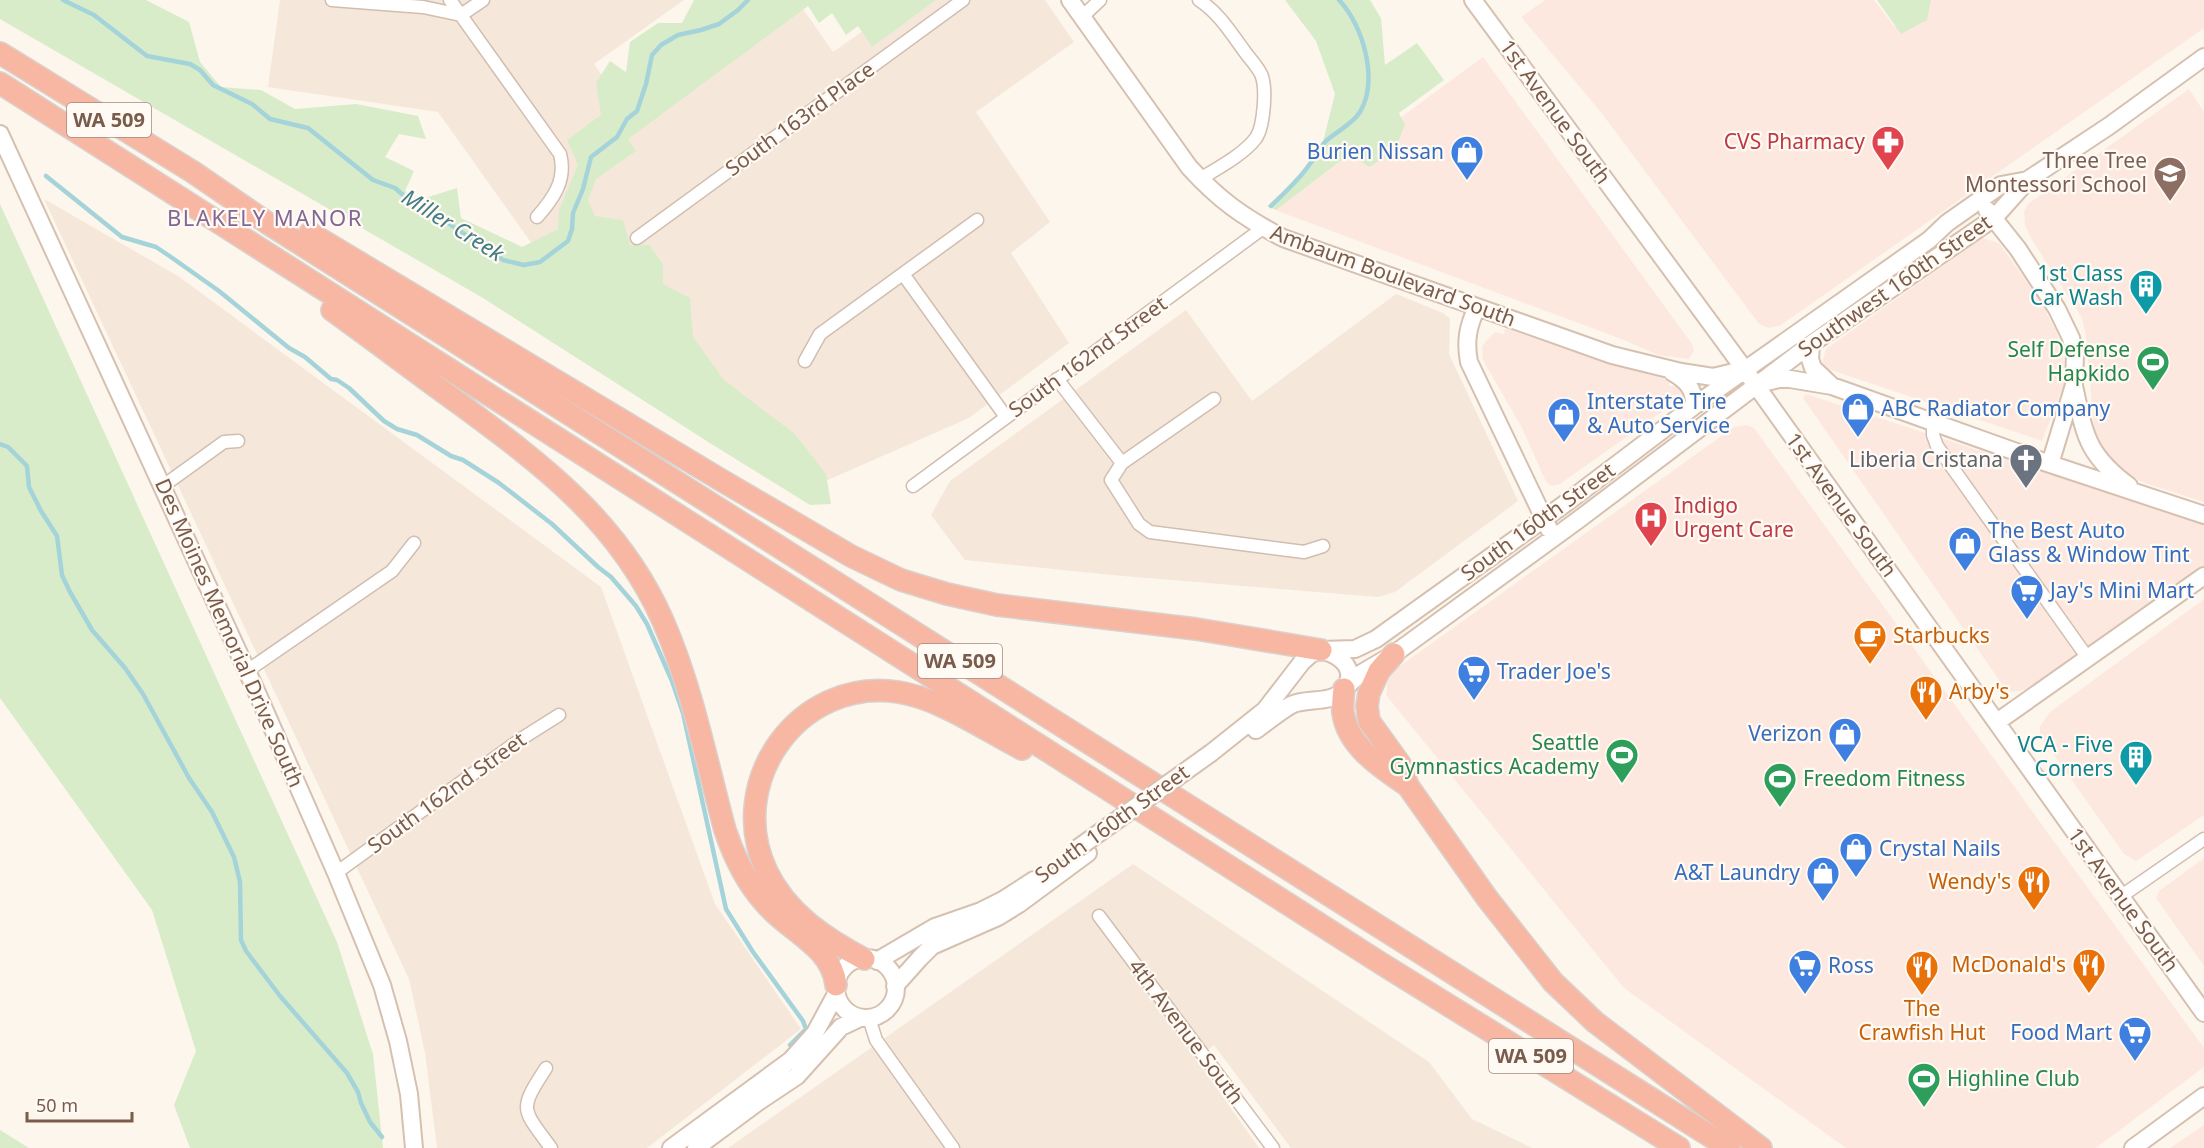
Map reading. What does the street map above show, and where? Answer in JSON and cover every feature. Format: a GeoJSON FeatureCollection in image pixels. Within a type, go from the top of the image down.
{"type":"FeatureCollection","features":[{"type":"Feature","properties":{"kind":"highway","name":"WA 509"},"geometry":{"type":"LineString","coordinates":[[0,53],[193,172],[279,230],[1729,1148]]}},
{"type":"Feature","properties":{"kind":"highway","name":"WA 509"},"geometry":{"type":"LineString","coordinates":[[0,83],[1382,964],[1679,1148]]}},
{"type":"Feature","properties":{"kind":"highway"},"geometry":{"type":"LineString","coordinates":[[193,172],[246,194],[731,486],[851,556],[901,580],[947,594],[997,605],[1196,629],[1321,650]]}},
{"type":"Feature","properties":{"kind":"highway"},"geometry":{"type":"LineString","coordinates":[[294,270],[319,300],[532,457],[571,491],[605,528],[632,564],[663,620],[686,681],[732,850],[743,872],[764,902],[826,957],[835,974],[836,990]]}},
{"type":"Feature","properties":{"kind":"highway"},"geometry":{"type":"LineString","coordinates":[[1394,654],[1375,678],[1369,693],[1367,712],[1369,721],[1400,764],[1408,786],[1487,898],[1553,982],[1595,1022],[1761,1148]]}},
{"type":"Feature","properties":{"kind":"highway"},"geometry":{"type":"LineString","coordinates":[[1344,689],[1343,712],[1354,741],[1372,760],[1408,786]]}},
{"type":"Feature","properties":{"kind":"highway"},"geometry":{"type":"LineString","coordinates":[[871,960],[837,945],[798,914],[776,887],[760,854],[755,813],[762,774],[779,742],[802,717],[848,694],[881,690],[914,694],[1024,751],[1089,777]]}},
{"type":"Feature","properties":{"kind":"main road","name":"Ambaum Boulevard South"},"geometry":{"type":"LineString","coordinates":[[1070,0],[1189,167],[1231,208],[1263,228],[1283,238],[1612,355],[1666,369],[1713,377],[1744,370]]}},
{"type":"Feature","properties":{"kind":"main road","name":"1st Avenue South"},"geometry":{"type":"LineString","coordinates":[[1473,0],[1756,386],[2204,1013]]}},
{"type":"Feature","properties":{"kind":"main road","name":"Southwest 160th Street"},"geometry":{"type":"LineString","coordinates":[[1756,386],[1990,213],[2028,180],[2109,126],[2204,57]]}},
{"type":"Feature","properties":{"kind":"main road","name":"Des Moines Memorial Drive South"},"geometry":{"type":"LineString","coordinates":[[0,134],[248,671],[382,985],[399,1041],[409,1094],[414,1148]]}},
{"type":"Feature","properties":{"kind":"main road","name":"Southwest 160th Street"},"geometry":{"type":"LineString","coordinates":[[1744,370],[1929,240],[1947,223],[2001,185],[2028,180]]}},
{"type":"Feature","properties":{"kind":"main road","name":"Southwest 160th Street"},"geometry":{"type":"LineString","coordinates":[[1929,240],[1951,233],[1990,213]]}},
{"type":"Feature","properties":{"kind":"main road"},"geometry":{"type":"LineString","coordinates":[[1990,213],[2018,249],[2066,323],[2075,353],[2074,385],[2084,434],[2094,453],[2117,477],[2142,495]]}},
{"type":"Feature","properties":{"kind":"main road"},"geometry":{"type":"LineString","coordinates":[[1477,307],[1470,323],[1466,345],[1469,362],[1554,537]]}},
{"type":"Feature","properties":{"kind":"main road"},"geometry":{"type":"LineString","coordinates":[[1811,344],[1810,359],[1813,368],[1832,386]]}},
{"type":"Feature","properties":{"kind":"main road"},"geometry":{"type":"LineString","coordinates":[[1666,369],[1688,383],[1694,398],[1694,406]]}},
{"type":"Feature","properties":{"kind":"main road","name":"South 160th Street"},"geometry":{"type":"LineString","coordinates":[[1216,756],[1265,710],[1302,662],[1311,654],[1321,650],[1355,649],[1366,645],[1544,519],[1744,370]]}},
{"type":"Feature","properties":{"kind":"main road"},"geometry":{"type":"LineString","coordinates":[[1756,386],[1779,379],[1832,386],[2050,464],[2204,515]]}},
{"type":"Feature","properties":{"kind":"main road"},"geometry":{"type":"LineString","coordinates":[[2050,464],[2074,385]]}},
{"type":"Feature","properties":{"kind":"main road","name":"South 160th Street"},"geometry":{"type":"LineString","coordinates":[[871,960],[935,927],[981,911],[1003,900],[1083,850],[1290,706],[1299,702],[1328,698],[1344,689],[1360,674],[1394,654],[1756,386]]}},
{"type":"Feature","properties":{"kind":"main road"},"geometry":{"type":"LineString","coordinates":[[1997,722],[2204,576]]}},
{"type":"Feature","properties":{"kind":"main road"},"geometry":{"type":"LineString","coordinates":[[1321,650],[1342,659],[1346,664],[1348,680],[1344,689]]}},
{"type":"Feature","properties":{"kind":"main road","name":"South 160th Street"},"geometry":{"type":"LineString","coordinates":[[895,986],[932,946],[1019,904],[1083,850]]}},
{"type":"Feature","properties":{"kind":"main road"},"geometry":{"type":"LineString","coordinates":[[671,1148],[791,1060],[815,1033],[836,990],[839,975],[845,967],[854,961],[871,960],[890,971],[895,986],[891,1004],[885,1011],[841,1027],[797,1076],[696,1148]]}},
{"type":"Feature","properties":{"kind":"main road"},"geometry":{"type":"LineString","coordinates":[[836,990],[845,1010],[865,1018]]}},
{"type":"Feature","properties":{"kind":"main road"},"geometry":{"type":"LineString","coordinates":[[2133,1148],[2204,1096]]}},
{"type":"Feature","properties":{"kind":"street"},"geometry":{"type":"LineString","coordinates":[[332,0],[423,7],[461,15],[483,0]]}},
{"type":"Feature","properties":{"kind":"street"},"geometry":{"type":"LineString","coordinates":[[450,0],[560,154],[563,165],[561,181],[553,199],[537,218]]}},
{"type":"Feature","properties":{"kind":"street","name":"South 163rd Place"},"geometry":{"type":"LineString","coordinates":[[638,238],[963,0]]}},
{"type":"Feature","properties":{"kind":"street"},"geometry":{"type":"LineString","coordinates":[[1082,17],[1100,0]]}},
{"type":"Feature","properties":{"kind":"street"},"geometry":{"type":"LineString","coordinates":[[1199,0],[1218,15],[1261,73],[1265,93],[1260,130],[1257,136],[1240,152],[1200,179]]}},
{"type":"Feature","properties":{"kind":"street"},"geometry":{"type":"LineString","coordinates":[[805,361],[820,334],[977,220]]}},
{"type":"Feature","properties":{"kind":"street","name":"South 162nd Street"},"geometry":{"type":"LineString","coordinates":[[913,486],[1263,228]]}},
{"type":"Feature","properties":{"kind":"street"},"geometry":{"type":"LineString","coordinates":[[903,274],[1006,417]]}},
{"type":"Feature","properties":{"kind":"street"},"geometry":{"type":"LineString","coordinates":[[1058,379],[1122,463]]}},
{"type":"Feature","properties":{"kind":"street"},"geometry":{"type":"LineString","coordinates":[[1214,399],[1122,463],[1111,480],[1139,524],[1159,535],[1304,552],[1323,546]]}},
{"type":"Feature","properties":{"kind":"street"},"geometry":{"type":"LineString","coordinates":[[1933,423],[1937,446],[2087,657]]}},
{"type":"Feature","properties":{"kind":"street"},"geometry":{"type":"LineString","coordinates":[[163,486],[224,442],[238,441]]}},
{"type":"Feature","properties":{"kind":"street"},"geometry":{"type":"LineString","coordinates":[[248,671],[392,571],[414,543]]}},
{"type":"Feature","properties":{"kind":"street","name":"South 162nd Street"},"geometry":{"type":"LineString","coordinates":[[336,873],[521,739],[559,715]]}},
{"type":"Feature","properties":{"kind":"street"},"geometry":{"type":"LineString","coordinates":[[2120,897],[2204,839]]}},
{"type":"Feature","properties":{"kind":"street","name":"4th Avenue South"},"geometry":{"type":"LineString","coordinates":[[1099,916],[1273,1148]]}},
{"type":"Feature","properties":{"kind":"street"},"geometry":{"type":"LineString","coordinates":[[865,1018],[876,1040],[953,1148]]}},
{"type":"Feature","properties":{"kind":"street"},"geometry":{"type":"LineString","coordinates":[[546,1068],[526,1101],[527,1113],[551,1148]]}},
{"type":"Feature","properties":{"kind":"shaded area"},"geometry":{"type":"Polygon","coordinates":[[[280,0],[684,0],[594,64],[638,126],[803,9],[833,52],[907,0],[1045,0],[1074,42],[976,112],[1050,222],[1011,253],[1069,343],[969,418],[805,490],[619,366],[438,112],[268,87],[280,0]]]}},
{"type":"Feature","properties":{"kind":"shaded area"},"geometry":{"type":"Polygon","coordinates":[[[1545,0],[1874,0],[1895,27],[1932,0],[2204,0],[2204,28],[1781,325],[1769,328],[1759,324],[1600,111],[1521,17],[1545,0]]]}},
{"type":"Feature","properties":{"kind":"shaded area"},"geometry":{"type":"Polygon","coordinates":[[[1483,57],[1692,344],[1694,350],[1689,359],[1658,355],[1624,340],[1275,210],[1483,57]]]}},
{"type":"Feature","properties":{"kind":"shaded area"},"geometry":{"type":"Polygon","coordinates":[[[2189,89],[2204,112],[2204,502],[2139,481],[2102,455],[2095,439],[2086,336],[2082,318],[2031,238],[2025,225],[2024,212],[2028,204],[2189,89]]]}},
{"type":"Feature","properties":{"kind":"shaded area"},"geometry":{"type":"Polygon","coordinates":[[[44,199],[178,276],[601,587],[715,904],[801,1029],[647,1148],[437,1148],[425,1053],[409,979],[44,199]]]}},
{"type":"Feature","properties":{"kind":"shaded area"},"geometry":{"type":"Polygon","coordinates":[[[1982,238],[1999,243],[2039,299],[2056,331],[2063,351],[2065,382],[2042,441],[1828,369],[1822,363],[1826,349],[1982,238]]]}},
{"type":"Feature","properties":{"kind":"shaded area"},"geometry":{"type":"Polygon","coordinates":[[[1396,294],[1443,313],[1450,319],[1449,354],[1518,501],[1395,592],[1378,597],[1122,576],[965,560],[931,515],[950,481],[1186,310],[1252,401],[1396,294]]]}},
{"type":"Feature","properties":{"kind":"shaded area"},"geometry":{"type":"Polygon","coordinates":[[[1505,328],[1669,380],[1669,386],[1675,386],[1681,392],[1680,399],[1560,484],[1552,486],[1546,482],[1522,428],[1483,360],[1482,347],[1486,341],[1495,332],[1504,334],[1505,328]]]}},
{"type":"Feature","properties":{"kind":"shaded area"},"geometry":{"type":"Polygon","coordinates":[[[1806,394],[2204,524],[2204,566],[2029,689],[2012,692],[2004,687],[1803,398],[1806,394]]]}},
{"type":"Feature","properties":{"kind":"shaded area"},"geometry":{"type":"Polygon","coordinates":[[[1747,425],[1754,428],[2204,1048],[2204,1067],[2096,1148],[1846,1148],[1624,988],[1386,695],[1388,678],[1393,671],[1734,427],[1747,425]]]}},
{"type":"Feature","properties":{"kind":"shaded area"},"geometry":{"type":"Polygon","coordinates":[[[2204,599],[2204,815],[2136,861],[2124,854],[2040,735],[2040,726],[2050,712],[2204,599]]]}},
{"type":"Feature","properties":{"kind":"shaded area"},"geometry":{"type":"Polygon","coordinates":[[[2204,858],[2204,966],[2156,898],[2159,891],[2204,858]]]}},
{"type":"Feature","properties":{"kind":"shaded area"},"geometry":{"type":"Polygon","coordinates":[[[1133,864],[1429,1062],[1472,1119],[1532,1148],[1291,1148],[1214,1045],[1196,1059],[1259,1148],[728,1148],[1133,864]]]}},
{"type":"Feature","properties":{"kind":"shaded area"},"geometry":{"type":"Polygon","coordinates":[[[2204,1125],[2204,1148],[2170,1148],[2204,1125]]]}},
{"type":"Feature","properties":{"kind":"green space"},"geometry":{"type":"Polygon","coordinates":[[[0,0],[146,0],[189,22],[200,62],[221,87],[261,90],[295,109],[356,104],[418,116],[426,139],[399,134],[385,157],[414,171],[405,191],[419,200],[457,188],[461,218],[522,247],[558,229],[559,210],[578,165],[567,140],[601,115],[596,83],[610,61],[626,72],[630,42],[658,23],[682,23],[694,0],[936,0],[872,47],[858,26],[846,35],[832,13],[819,23],[808,6],[628,139],[636,151],[596,179],[588,200],[595,216],[623,220],[630,245],[649,245],[663,264],[663,284],[690,298],[693,337],[724,380],[795,434],[826,474],[831,504],[810,505],[483,298],[0,19],[0,0]]]}},
{"type":"Feature","properties":{"kind":"green space"},"geometry":{"type":"Polygon","coordinates":[[[1285,0],[1370,0],[1381,18],[1385,65],[1417,43],[1444,80],[1399,113],[1405,125],[1394,152],[1369,167],[1350,154],[1276,210],[1267,206],[1290,189],[1323,142],[1335,94],[1316,41],[1285,0]]]}},
{"type":"Feature","properties":{"kind":"green space"},"geometry":{"type":"Polygon","coordinates":[[[1877,0],[1931,0],[1927,20],[1901,34],[1877,0]]]}},
{"type":"Feature","properties":{"kind":"green space"},"geometry":{"type":"Polygon","coordinates":[[[0,204],[337,942],[373,1054],[383,1148],[190,1148],[174,1105],[196,1051],[152,910],[0,698],[0,204]]]}},
{"type":"Feature","properties":{"kind":"green space"},"geometry":{"type":"Polygon","coordinates":[[[0,1130],[29,1148],[0,1148],[0,1130]]]}},
{"type":"Feature","properties":{"kind":"waterway","name":"Miller Creek"},"geometry":{"type":"LineString","coordinates":[[63,0],[94,15],[147,56],[190,64],[200,70],[213,85],[252,104],[270,119],[308,128],[373,180],[395,188],[418,208],[448,223],[503,260],[524,265],[540,262],[568,241],[572,229],[573,213],[583,189],[591,157],[617,137],[627,119],[637,111],[652,55],[661,45],[678,35],[719,24],[748,0]]}},
{"type":"Feature","properties":{"kind":"waterway"},"geometry":{"type":"LineString","coordinates":[[1271,206],[1301,176],[1325,142],[1357,117],[1366,99],[1368,85],[1366,53],[1355,24],[1339,0]]}},
{"type":"Feature","properties":{"kind":"waterway"},"geometry":{"type":"LineString","coordinates":[[46,176],[122,237],[156,247],[219,291],[289,348],[305,357],[331,379],[349,388],[384,421],[397,429],[417,435],[499,483],[552,524],[611,577],[636,606],[647,624],[672,681],[683,713],[726,909],[753,952],[803,1021],[806,1029],[790,1045]]}},
{"type":"Feature","properties":{"kind":"waterway"},"geometry":{"type":"LineString","coordinates":[[0,444],[8,447],[27,466],[29,487],[57,536],[62,575],[70,592],[92,630],[125,668],[143,694],[189,778],[212,812],[234,857],[240,882],[241,940],[246,951],[280,996],[347,1073],[358,1092],[370,1122],[382,1137]]}},
{"type":"Feature","properties":{"kind":"place","name":"CVS Pharmacy"},"geometry":{"type":"Point","coordinates":[1888,171]}},
{"type":"Feature","properties":{"kind":"place","name":"Burien Nissan"},"geometry":{"type":"Point","coordinates":[1467,181]}},
{"type":"Feature","properties":{"kind":"place","name":"Three Tree Montessori School"},"geometry":{"type":"Point","coordinates":[2170,202]}},
{"type":"Feature","properties":{"kind":"place","name":"1st Class Car Wash"},"geometry":{"type":"Point","coordinates":[2146,315]}},
{"type":"Feature","properties":{"kind":"place","name":"Self Defense Hapkido"},"geometry":{"type":"Point","coordinates":[2153,391]}},
{"type":"Feature","properties":{"kind":"place","name":"ABC Radiator Company"},"geometry":{"type":"Point","coordinates":[1858,438]}},
{"type":"Feature","properties":{"kind":"place","name":"Interstate Tire & Auto Service"},"geometry":{"type":"Point","coordinates":[1564,443]}},
{"type":"Feature","properties":{"kind":"place","name":"Liberia Cristana"},"geometry":{"type":"Point","coordinates":[2026,489]}},
{"type":"Feature","properties":{"kind":"place","name":"Indigo Urgent Care"},"geometry":{"type":"Point","coordinates":[1651,547]}},
{"type":"Feature","properties":{"kind":"place","name":"The Best Auto Glass & Window Tint"},"geometry":{"type":"Point","coordinates":[1965,572]}},
{"type":"Feature","properties":{"kind":"place","name":"Jay's Mini Mart"},"geometry":{"type":"Point","coordinates":[2027,620]}},
{"type":"Feature","properties":{"kind":"place","name":"Starbucks"},"geometry":{"type":"Point","coordinates":[1870,665]}},
{"type":"Feature","properties":{"kind":"place","name":"Trader Joe's"},"geometry":{"type":"Point","coordinates":[1474,701]}},
{"type":"Feature","properties":{"kind":"place","name":"Arby's"},"geometry":{"type":"Point","coordinates":[1926,721]}},
{"type":"Feature","properties":{"kind":"place","name":"Verizon"},"geometry":{"type":"Point","coordinates":[1845,763]}},
{"type":"Feature","properties":{"kind":"place","name":"Seattle Gymnastics Academy"},"geometry":{"type":"Point","coordinates":[1622,784]}},
{"type":"Feature","properties":{"kind":"place","name":"VCA - Five Corners"},"geometry":{"type":"Point","coordinates":[2136,786]}},
{"type":"Feature","properties":{"kind":"place","name":"Freedom Fitness"},"geometry":{"type":"Point","coordinates":[1780,808]}},
{"type":"Feature","properties":{"kind":"place","name":"Crystal Nails"},"geometry":{"type":"Point","coordinates":[1856,878]}},
{"type":"Feature","properties":{"kind":"place","name":"A&T Laundry"},"geometry":{"type":"Point","coordinates":[1823,902]}},
{"type":"Feature","properties":{"kind":"place","name":"Wendy's"},"geometry":{"type":"Point","coordinates":[2034,911]}},
{"type":"Feature","properties":{"kind":"place","name":"McDonald's"},"geometry":{"type":"Point","coordinates":[2089,994]}},
{"type":"Feature","properties":{"kind":"place","name":"Ross"},"geometry":{"type":"Point","coordinates":[1805,995]}},
{"type":"Feature","properties":{"kind":"place","name":"The Crawfish Hut"},"geometry":{"type":"Point","coordinates":[1922,996]}},
{"type":"Feature","properties":{"kind":"place","name":"Food Mart"},"geometry":{"type":"Point","coordinates":[2135,1062]}},
{"type":"Feature","properties":{"kind":"place","name":"Highline Club"},"geometry":{"type":"Point","coordinates":[1924,1108]}},
{"type":"Feature","properties":{"kind":"district","name":"BLAKELY MANOR"},"geometry":{"type":"Point","coordinates":[265,218]}}]}
